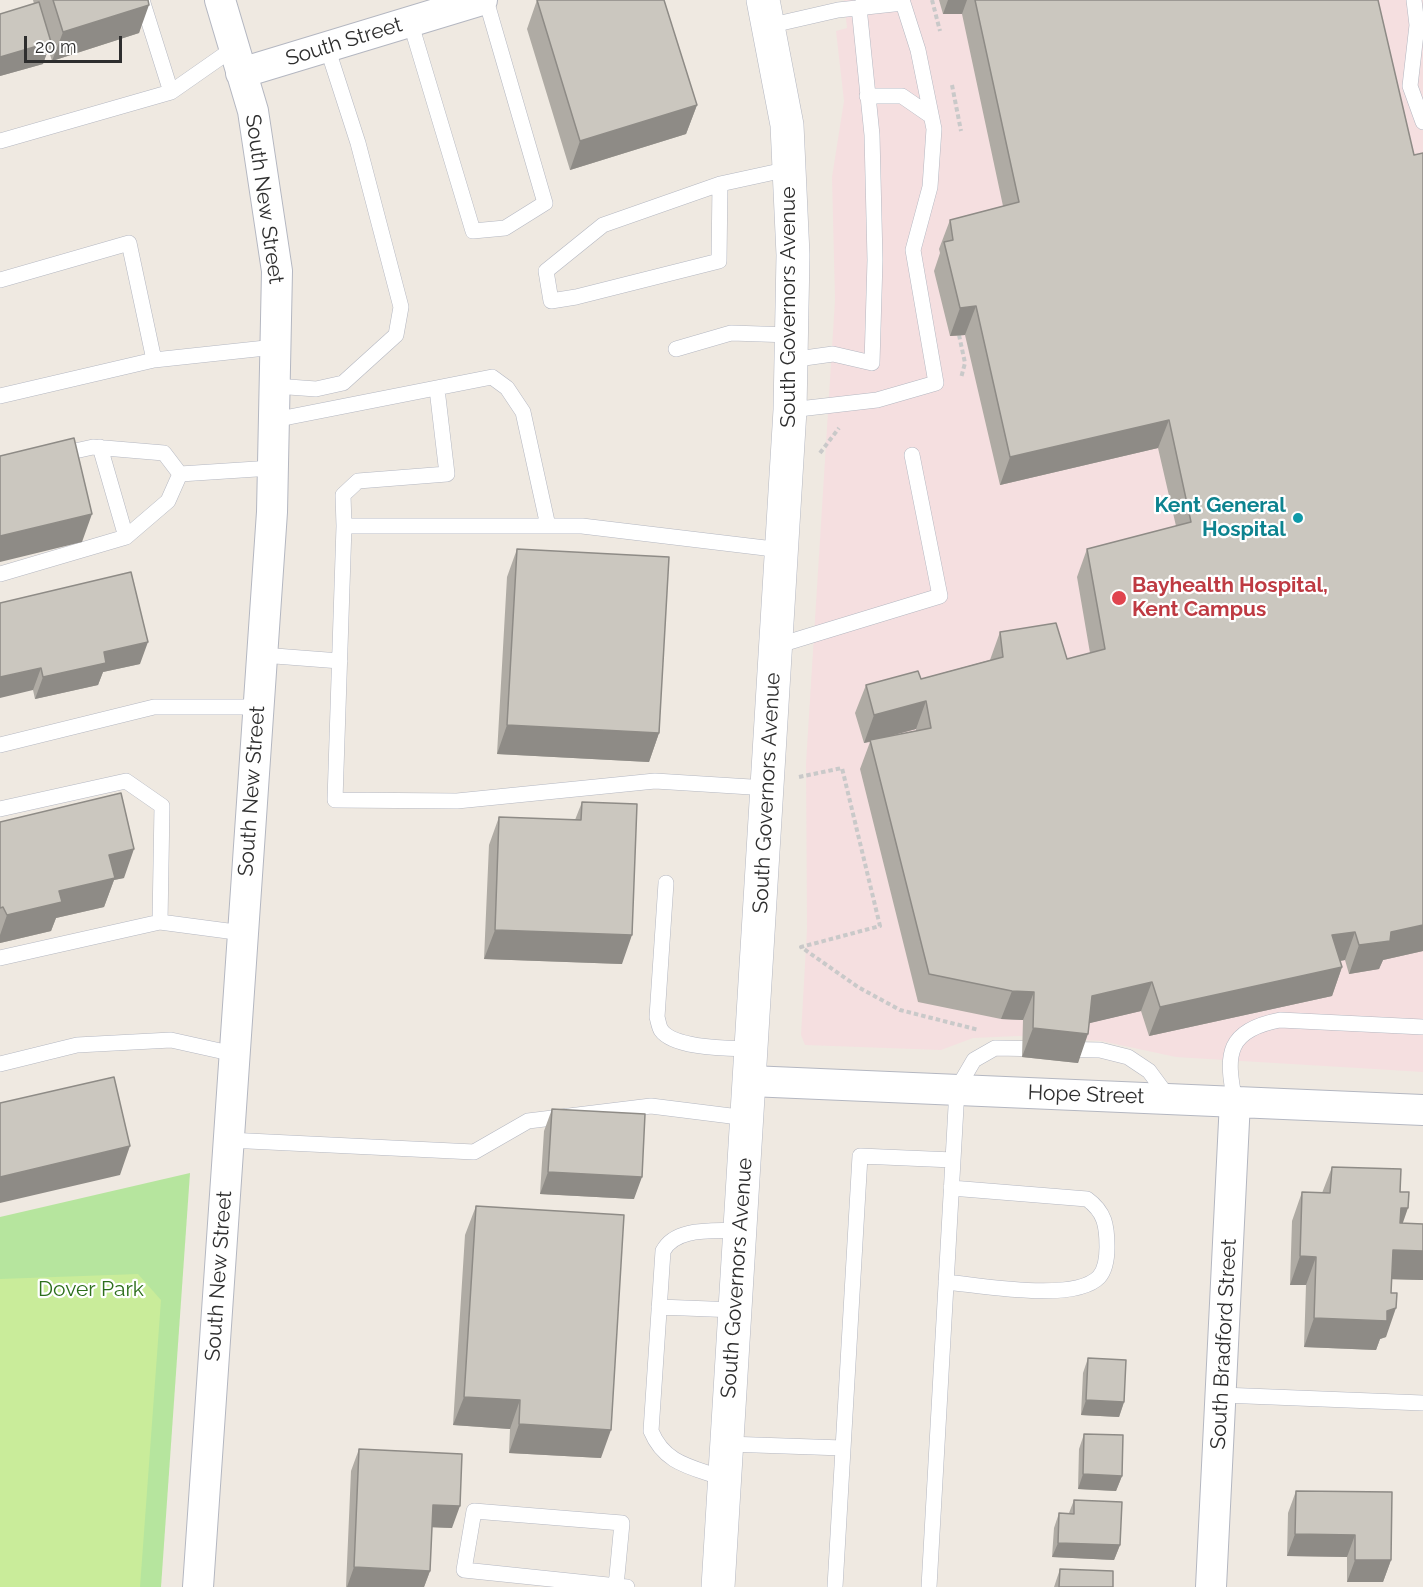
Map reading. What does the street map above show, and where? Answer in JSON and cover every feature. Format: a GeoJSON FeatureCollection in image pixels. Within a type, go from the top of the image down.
{"type":"FeatureCollection","features":[{"type":"Feature","properties":{"kind":"main road","name":"South Governors Avenue"},"geometry":{"type":"LineString","coordinates":[[718,1587],[790,410],[793,255],[787,125],[766,13]]}},
{"type":"Feature","properties":{"kind":"street","name":"South New Street"},"geometry":{"type":"LineString","coordinates":[[198,1587],[262,655],[274,420],[277,271],[253,111],[220,0]]}},
{"type":"Feature","properties":{"kind":"street","name":"South Street"},"geometry":{"type":"LineString","coordinates":[[238,61],[327,47],[484,0]]}},
{"type":"Feature","properties":{"kind":"street","name":"Hope Street"},"geometry":{"type":"LineString","coordinates":[[751,1065],[957,1089],[1423,1110]]}},
{"type":"Feature","properties":{"kind":"street","name":"South Bradford Street"},"geometry":{"type":"LineString","coordinates":[[1211,1587],[1235,1101]]}},
{"type":"Feature","properties":{"kind":"lane"},"geometry":{"type":"LineString","coordinates":[[142,0],[171,92]]}},
{"type":"Feature","properties":{"kind":"lane"},"geometry":{"type":"LineString","coordinates":[[410,21],[474,231],[505,228],[545,204],[484,0]]}},
{"type":"Feature","properties":{"kind":"lane"},"geometry":{"type":"LineString","coordinates":[[1414,0],[1420,30],[1410,86],[1423,122]]}},
{"type":"Feature","properties":{"kind":"lane"},"geometry":{"type":"LineString","coordinates":[[766,13],[903,3],[918,50],[934,129],[930,187],[913,250],[936,383],[878,400],[790,410]]}},
{"type":"Feature","properties":{"kind":"lane"},"geometry":{"type":"LineString","coordinates":[[676,349],[731,333],[791,348],[872,363],[875,260],[872,135],[859,8]]}},
{"type":"Feature","properties":{"kind":"lane"},"geometry":{"type":"LineString","coordinates":[[275,386],[316,389],[343,383],[396,335],[401,307],[358,143],[327,47]]}},
{"type":"Feature","properties":{"kind":"lane"},"geometry":{"type":"LineString","coordinates":[[0,141],[171,92],[238,61]]}},
{"type":"Feature","properties":{"kind":"lane"},"geometry":{"type":"LineString","coordinates":[[867,96],[902,96],[931,116]]}},
{"type":"Feature","properties":{"kind":"lane"},"geometry":{"type":"LineString","coordinates":[[720,184],[719,261],[576,297],[551,301],[546,271],[603,225],[720,184],[789,169]]}},
{"type":"Feature","properties":{"kind":"lane"},"geometry":{"type":"LineString","coordinates":[[0,280],[129,243],[154,360]]}},
{"type":"Feature","properties":{"kind":"lane"},"geometry":{"type":"LineString","coordinates":[[0,396],[154,360],[275,347]]}},
{"type":"Feature","properties":{"kind":"lane"},"geometry":{"type":"LineString","coordinates":[[274,420],[492,378],[507,388],[523,412],[548,526]]}},
{"type":"Feature","properties":{"kind":"lane"},"geometry":{"type":"LineString","coordinates":[[437,389],[447,474],[358,481],[344,495],[335,800],[457,801],[655,781],[767,788]]}},
{"type":"Feature","properties":{"kind":"lane"},"geometry":{"type":"LineString","coordinates":[[46,457],[100,447],[164,453],[180,474]]}},
{"type":"Feature","properties":{"kind":"lane"},"geometry":{"type":"LineString","coordinates":[[100,447],[126,537]]}},
{"type":"Feature","properties":{"kind":"lane"},"geometry":{"type":"LineString","coordinates":[[776,646],[940,596],[912,455]]}},
{"type":"Feature","properties":{"kind":"lane"},"geometry":{"type":"LineString","coordinates":[[180,474],[272,468]]}},
{"type":"Feature","properties":{"kind":"lane"},"geometry":{"type":"LineString","coordinates":[[0,574],[126,537],[168,501],[180,474]]}},
{"type":"Feature","properties":{"kind":"lane"},"geometry":{"type":"LineString","coordinates":[[344,526],[582,526],[782,550]]}},
{"type":"Feature","properties":{"kind":"lane"},"geometry":{"type":"LineString","coordinates":[[262,655],[340,661]]}},
{"type":"Feature","properties":{"kind":"lane"},"geometry":{"type":"LineString","coordinates":[[0,745],[154,707],[258,707]]}},
{"type":"Feature","properties":{"kind":"lane"},"geometry":{"type":"LineString","coordinates":[[0,809],[126,781],[162,806],[160,922]]}},
{"type":"Feature","properties":{"kind":"lane"},"geometry":{"type":"LineString","coordinates":[[666,883],[657,1017],[660,1030],[672,1040],[699,1046],[751,1065]]}},
{"type":"Feature","properties":{"kind":"lane"},"geometry":{"type":"LineString","coordinates":[[0,958],[160,922],[243,933]]}},
{"type":"Feature","properties":{"kind":"lane"},"geometry":{"type":"LineString","coordinates":[[1235,1101],[1230,1076],[1230,1053],[1238,1037],[1266,1023],[1280,1020],[1423,1027]]}},
{"type":"Feature","properties":{"kind":"lane"},"geometry":{"type":"LineString","coordinates":[[0,1064],[77,1045],[171,1040],[234,1054]]}},
{"type":"Feature","properties":{"kind":"lane"},"geometry":{"type":"LineString","coordinates":[[929,1587],[957,1089],[974,1060],[995,1048],[1100,1050],[1128,1058],[1149,1071],[1168,1098]]}},
{"type":"Feature","properties":{"kind":"lane"},"geometry":{"type":"LineString","coordinates":[[228,1140],[474,1152],[528,1121],[640,1107],[651,1106],[747,1118]]}},
{"type":"Feature","properties":{"kind":"lane"},"geometry":{"type":"LineString","coordinates":[[835,1587],[860,1156],[953,1160]]}},
{"type":"Feature","properties":{"kind":"lane"},"geometry":{"type":"LineString","coordinates":[[946,1282],[1053,1290],[1074,1289],[1090,1284],[1100,1276],[1107,1256],[1105,1218],[1099,1208],[1087,1199],[951,1188]]}},
{"type":"Feature","properties":{"kind":"lane"},"geometry":{"type":"LineString","coordinates":[[725,1479],[673,1461],[657,1447],[651,1431],[663,1251],[669,1241],[679,1235],[740,1230]]}},
{"type":"Feature","properties":{"kind":"lane"},"geometry":{"type":"LineString","coordinates":[[659,1307],[736,1310]]}},
{"type":"Feature","properties":{"kind":"lane"},"geometry":{"type":"LineString","coordinates":[[1222,1395],[1423,1403]]}},
{"type":"Feature","properties":{"kind":"lane"},"geometry":{"type":"LineString","coordinates":[[727,1444],[843,1448]]}},
{"type":"Feature","properties":{"kind":"lane"},"geometry":{"type":"LineString","coordinates":[[474,1511],[622,1523],[621,1586],[464,1570],[474,1511]]}},
{"type":"Feature","properties":{"kind":"path"},"geometry":{"type":"LineString","coordinates":[[799,777],[842,768],[880,926],[801,947],[858,987],[900,1010],[985,1032]]}},
{"type":"Feature","properties":{"kind":"shaded area","name":"Bayhealth Hospital, Kent Campus"},"geometry":{"type":"Polygon","coordinates":[[[844,0],[1423,0],[1423,1072],[1176,1057],[1101,1041],[1019,1036],[973,1038],[941,1050],[805,1045],[801,1035],[807,929],[806,763],[835,300],[832,177],[844,101],[836,31],[847,28],[844,0]]]}},
{"type":"Feature","properties":{"kind":"green space","name":"Dover Park"},"geometry":{"type":"Polygon","coordinates":[[[190,1173],[161,1587],[0,1587],[0,1217],[190,1173]]]}},
{"type":"Feature","properties":{"kind":"green space","name":"Dover Park"},"geometry":{"type":"Polygon","coordinates":[[[138,1274],[161,1300],[140,1587],[0,1587],[0,1279],[138,1274]]]}},
{"type":"Feature","properties":{"kind":"building"},"geometry":{"type":"Polygon","coordinates":[[[53,0],[148,0],[149,5],[63,32],[53,0]]]}},
{"type":"Feature","properties":{"kind":"building"},"geometry":{"type":"Polygon","coordinates":[[[537,0],[664,0],[697,105],[580,141],[537,0]]]}},
{"type":"Feature","properties":{"kind":"building","name":"Bayhealth Hospital, Kent Campus"},"geometry":{"type":"Polygon","coordinates":[[[975,0],[1378,0],[1414,155],[1423,153],[1423,925],[1391,932],[1390,941],[1359,945],[1355,932],[1332,935],[1342,967],[1160,1007],[1152,982],[1092,996],[1088,1034],[1033,1028],[1034,992],[1012,991],[929,974],[870,740],[931,728],[926,701],[874,715],[866,685],[918,671],[921,679],[1003,657],[1000,632],[1056,623],[1067,659],[1105,649],[1087,549],[1191,522],[1169,420],[1010,457],[976,306],[960,308],[944,242],[953,240],[950,220],[1019,202],[975,0]]]}},
{"type":"Feature","properties":{"kind":"building"},"geometry":{"type":"Polygon","coordinates":[[[39,2],[51,42],[0,57],[0,14],[39,2]]]}},
{"type":"Feature","properties":{"kind":"building"},"geometry":{"type":"Polygon","coordinates":[[[74,438],[92,514],[0,536],[0,456],[74,438]]]}},
{"type":"Feature","properties":{"kind":"building"},"geometry":{"type":"Polygon","coordinates":[[[517,549],[669,557],[659,733],[507,725],[517,549]]]}},
{"type":"Feature","properties":{"kind":"building"},"geometry":{"type":"Polygon","coordinates":[[[131,572],[148,642],[104,652],[106,663],[43,677],[41,668],[0,677],[0,603],[131,572]]]}},
{"type":"Feature","properties":{"kind":"building"},"geometry":{"type":"Polygon","coordinates":[[[121,793],[134,849],[109,855],[115,878],[59,891],[62,902],[7,915],[3,907],[0,908],[0,822],[121,793]]]}},
{"type":"Feature","properties":{"kind":"building"},"geometry":{"type":"Polygon","coordinates":[[[582,802],[637,804],[632,935],[495,930],[499,817],[581,820],[582,802]]]}},
{"type":"Feature","properties":{"kind":"building"},"geometry":{"type":"Polygon","coordinates":[[[114,1077],[130,1146],[0,1177],[0,1103],[114,1077]]]}},
{"type":"Feature","properties":{"kind":"building"},"geometry":{"type":"Polygon","coordinates":[[[552,1109],[645,1114],[642,1177],[548,1172],[552,1109]]]}},
{"type":"Feature","properties":{"kind":"building"},"geometry":{"type":"Polygon","coordinates":[[[1332,1167],[1401,1169],[1400,1192],[1409,1192],[1408,1208],[1401,1208],[1400,1223],[1423,1224],[1423,1251],[1393,1250],[1391,1293],[1397,1293],[1396,1308],[1387,1311],[1387,1321],[1314,1318],[1316,1257],[1300,1256],[1302,1192],[1330,1193],[1332,1167]]]}},
{"type":"Feature","properties":{"kind":"building"},"geometry":{"type":"Polygon","coordinates":[[[476,1206],[624,1215],[611,1430],[519,1424],[520,1400],[464,1397],[476,1206]]]}},
{"type":"Feature","properties":{"kind":"building"},"geometry":{"type":"Polygon","coordinates":[[[1088,1358],[1126,1360],[1124,1402],[1086,1400],[1088,1358]]]}},
{"type":"Feature","properties":{"kind":"building"},"geometry":{"type":"Polygon","coordinates":[[[1084,1434],[1123,1435],[1122,1476],[1083,1474],[1084,1434]]]}},
{"type":"Feature","properties":{"kind":"building"},"geometry":{"type":"Polygon","coordinates":[[[359,1449],[462,1454],[460,1506],[433,1505],[430,1571],[354,1567],[359,1449]]]}},
{"type":"Feature","properties":{"kind":"building"},"geometry":{"type":"Polygon","coordinates":[[[1296,1491],[1392,1492],[1391,1560],[1355,1560],[1355,1535],[1295,1534],[1296,1491]]]}},
{"type":"Feature","properties":{"kind":"building"},"geometry":{"type":"Polygon","coordinates":[[[1074,1500],[1122,1502],[1120,1545],[1058,1543],[1059,1513],[1074,1514],[1074,1500]]]}},
{"type":"Feature","properties":{"kind":"building"},"geometry":{"type":"Polygon","coordinates":[[[1060,1569],[1113,1571],[1113,1587],[1059,1587],[1060,1569]]]}},
{"type":"Feature","properties":{"kind":"place","name":"Kent General Hospital"},"geometry":{"type":"Point","coordinates":[1298,518]}},
{"type":"Feature","properties":{"kind":"place","name":"Bayhealth Hospital, Kent Campus"},"geometry":{"type":"Point","coordinates":[1119,598]}}]}
